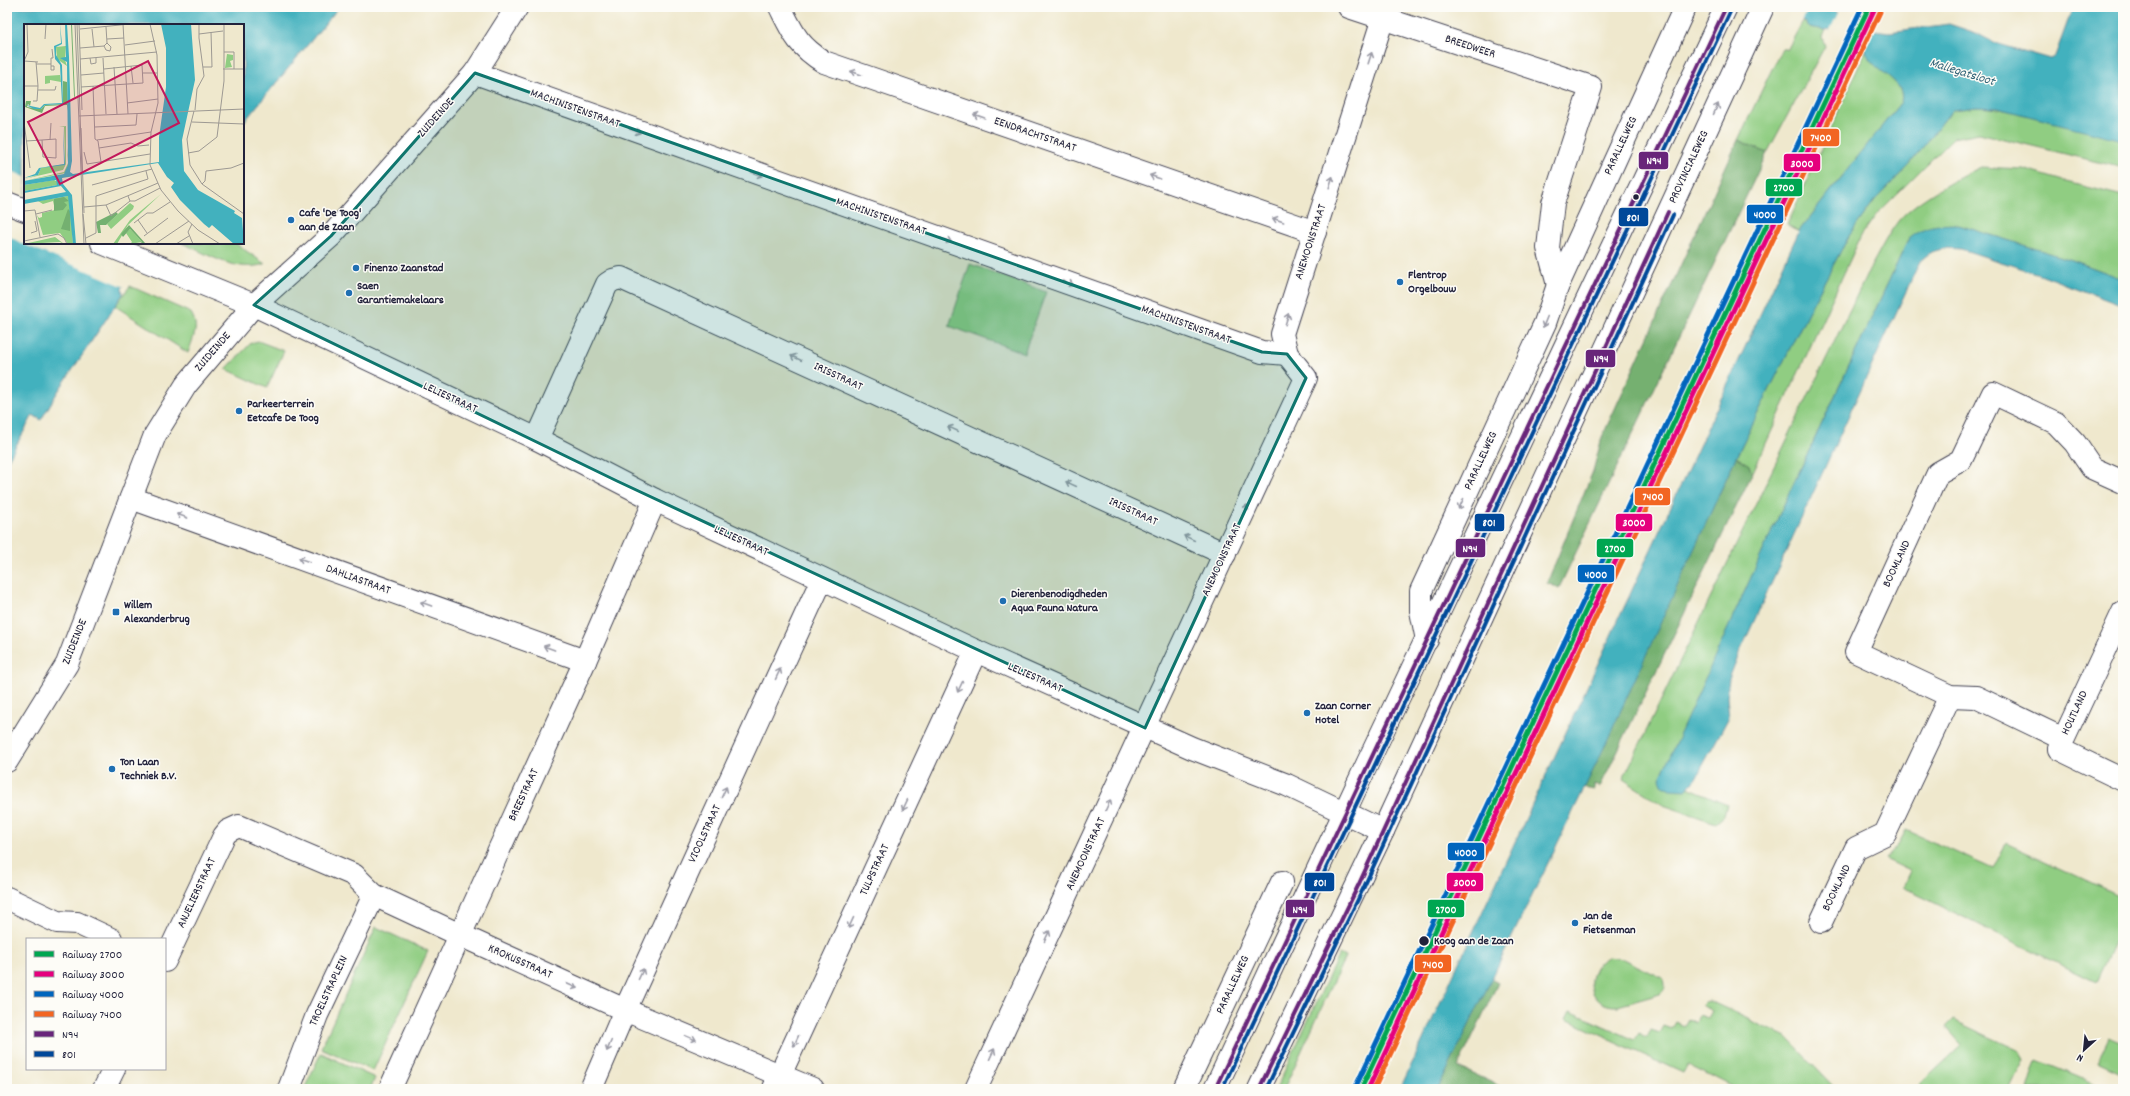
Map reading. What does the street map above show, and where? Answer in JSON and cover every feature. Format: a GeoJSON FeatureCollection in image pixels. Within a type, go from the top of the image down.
{"type":"FeatureCollection","features":[{"type":"Feature","properties":{"kind":"street","name":"ZUIDEINDE"},"geometry":{"type":"LineString","coordinates":[[7,761],[67,664],[155,435],[186,385],[254,305],[331,236],[475,73],[517,7]]}},
{"type":"Feature","properties":{"kind":"street","name":"EENDRACHTSTRAAT"},"geometry":{"type":"LineString","coordinates":[[780,7],[793,33],[808,52],[824,62],[1315,232]]}},
{"type":"Feature","properties":{"kind":"street","name":"BREEDWEER"},"geometry":{"type":"LineString","coordinates":[[1350,7],[1591,87],[1553,203],[1548,248],[1558,285]]}},
{"type":"Feature","properties":{"kind":"street","name":"PARALLELWEG"},"geometry":{"type":"LineString","coordinates":[[1427,640],[1421,611],[1420,591],[1545,323],[1558,285],[1685,7]]}},
{"type":"Feature","properties":{"kind":"street"},"geometry":{"type":"LineString","coordinates":[[1215,1089],[1726,7]]}},
{"type":"Feature","properties":{"kind":"street","name":"PROVINCIALEWEG"},"geometry":{"type":"LineString","coordinates":[[1259,1089],[1383,831],[1763,7]]}},
{"type":"Feature","properties":{"kind":"street","name":"ANEMOONSTRAAT"},"geometry":{"type":"LineString","coordinates":[[976,1089],[1145,728],[1306,378],[1287,354],[1282,334],[1382,18]]}},
{"type":"Feature","properties":{"kind":"street","name":"MACHINISTENSTRAAT"},"geometry":{"type":"LineString","coordinates":[[475,73],[598,118],[1262,352],[1287,354]]}},
{"type":"Feature","properties":{"kind":"street"},"geometry":{"type":"LineString","coordinates":[[7,203],[24,210]]}},
{"type":"Feature","properties":{"kind":"street","name":"LELIESTRAAT"},"geometry":{"type":"LineString","coordinates":[[104,244],[254,305],[537,439],[655,500],[976,651],[1145,728],[1282,783],[1346,812],[1383,831]]}},
{"type":"Feature","properties":{"kind":"street","name":"IRISSTRAAT"},"geometry":{"type":"LineString","coordinates":[[537,439],[607,284],[613,280],[621,278],[1224,554]]}},
{"type":"Feature","properties":{"kind":"street","name":"BOOMLAND"},"geometry":{"type":"LineString","coordinates":[[2063,739],[1976,697],[1950,696],[1856,652],[1938,474],[1961,460],[1993,393],[2056,423],[2075,443],[2092,468],[2123,482]]}},
{"type":"Feature","properties":{"kind":"street","name":"DAHLIASTRAAT"},"geometry":{"type":"LineString","coordinates":[[131,498],[585,661]]}},
{"type":"Feature","properties":{"kind":"street","name":"BREESTRAAT"},"geometry":{"type":"LineString","coordinates":[[390,1089],[585,661],[655,500]]}},
{"type":"Feature","properties":{"kind":"street","name":"VIOOLSTRAAT"},"geometry":{"type":"LineString","coordinates":[[591,1089],[625,1010],[822,579]]}},
{"type":"Feature","properties":{"kind":"street","name":"HOUTLAND"},"geometry":{"type":"LineString","coordinates":[[2123,612],[2058,749],[2123,780]]}},
{"type":"Feature","properties":{"kind":"street","name":"TULPSTRAAT"},"geometry":{"type":"LineString","coordinates":[[777,1082],[976,651]]}},
{"type":"Feature","properties":{"kind":"street","name":"BOOMLAND"},"geometry":{"type":"LineString","coordinates":[[1821,922],[1856,848],[1885,834],[1950,696]]}},
{"type":"Feature","properties":{"kind":"street","name":"KROKUSSTRAAT"},"geometry":{"type":"LineString","coordinates":[[233,828],[246,828],[354,875],[374,895],[625,1010],[777,1082],[813,1089]]}},
{"type":"Feature","properties":{"kind":"street","name":"ANJELIERSTRAAT"},"geometry":{"type":"LineString","coordinates":[[166,959],[224,836],[233,828]]}},
{"type":"Feature","properties":{"kind":"street","name":"PARALLELWEG"},"geometry":{"type":"LineString","coordinates":[[1184,1089],[1282,882]]}},
{"type":"Feature","properties":{"kind":"street","name":"TROELSTRAPLEIN"},"geometry":{"type":"LineString","coordinates":[[289,1089],[317,1014],[374,895]]}},
{"type":"Feature","properties":{"kind":"street"},"geometry":{"type":"LineString","coordinates":[[7,898],[57,922],[77,923],[109,938]]}},
{"type":"Feature","properties":{"kind":"street"},"geometry":{"type":"LineString","coordinates":[[104,1089],[114,1070]]}},
{"type":"Feature","properties":{"kind":"highlighted area"},"geometry":{"type":"Polygon","coordinates":[[[475,73],[1262,352],[1287,354],[1306,378],[1145,728],[617,481],[254,305],[331,236],[475,73]]]}},
{"type":"Feature","properties":{"kind":"green space"},"geometry":{"type":"Polygon","coordinates":[[[1803,21],[1810,27],[1825,30],[1822,37],[1825,46],[1767,153],[1738,140],[1782,48],[1787,50],[1803,21]]]}},
{"type":"Feature","properties":{"kind":"green space"},"geometry":{"type":"Polygon","coordinates":[[[1866,50],[1870,57],[1895,82],[1902,95],[1901,102],[1799,231],[1787,225],[1866,50]]]}},
{"type":"Feature","properties":{"kind":"green space"},"geometry":{"type":"Polygon","coordinates":[[[1977,107],[2033,115],[2123,140],[2123,168],[1979,133],[1953,138],[1876,215],[1861,236],[1752,474],[1749,465],[1736,457],[1809,310],[1849,236],[1874,201],[1909,165],[1952,110],[1977,107]]]}},
{"type":"Feature","properties":{"kind":"green space"},"geometry":{"type":"Polygon","coordinates":[[[1738,140],[1767,153],[1559,588],[1547,583],[1593,471],[1602,437],[1738,140]]]}},
{"type":"Feature","properties":{"kind":"green space"},"geometry":{"type":"Polygon","coordinates":[[[1981,167],[2023,169],[2123,196],[2123,279],[2072,260],[1955,224],[1909,238],[1786,500],[1695,702],[1686,790],[1688,787],[1727,804],[1724,816],[1716,823],[1663,805],[1623,779],[1869,270],[1891,232],[1906,212],[1926,197],[1981,167]]]}},
{"type":"Feature","properties":{"kind":"green space"},"geometry":{"type":"Polygon","coordinates":[[[184,244],[236,244],[265,264],[243,266],[213,257],[184,244]]]}},
{"type":"Feature","properties":{"kind":"green space"},"geometry":{"type":"Polygon","coordinates":[[[970,264],[1046,292],[1024,353],[949,326],[970,264]]]}},
{"type":"Feature","properties":{"kind":"green space"},"geometry":{"type":"Polygon","coordinates":[[[130,286],[191,313],[195,323],[195,333],[188,353],[115,306],[130,286]]]}},
{"type":"Feature","properties":{"kind":"green space"},"geometry":{"type":"Polygon","coordinates":[[[258,341],[284,351],[267,388],[226,369],[251,343],[258,341]]]}},
{"type":"Feature","properties":{"kind":"green space"},"geometry":{"type":"Polygon","coordinates":[[[1736,457],[1749,465],[1752,474],[1600,787],[1594,785],[1594,790],[1584,788],[1736,457]]]}},
{"type":"Feature","properties":{"kind":"green space"},"geometry":{"type":"Polygon","coordinates":[[[1906,830],[1993,869],[2006,843],[2122,897],[2123,896],[2123,923],[2096,982],[1902,887],[1910,871],[1885,859],[1898,845],[1906,830]]]}},
{"type":"Feature","properties":{"kind":"green space"},"geometry":{"type":"Polygon","coordinates":[[[376,927],[428,951],[373,1071],[321,1048],[376,927]]]}},
{"type":"Feature","properties":{"kind":"green space"},"geometry":{"type":"Polygon","coordinates":[[[1339,954],[1345,957],[1284,1089],[1276,1089],[1339,954]]]}},
{"type":"Feature","properties":{"kind":"green space"},"geometry":{"type":"Polygon","coordinates":[[[1608,957],[1623,959],[1663,978],[1665,984],[1663,991],[1660,994],[1618,1006],[1608,1005],[1600,1001],[1594,995],[1591,987],[1591,979],[1594,970],[1599,963],[1608,957]]]}},
{"type":"Feature","properties":{"kind":"green space"},"geometry":{"type":"Polygon","coordinates":[[[1491,979],[1498,983],[1458,1067],[1506,1089],[1438,1089],[1491,979]]]}},
{"type":"Feature","properties":{"kind":"green space"},"geometry":{"type":"Polygon","coordinates":[[[1710,1001],[1786,1037],[1834,1087],[1832,1089],[1737,1089],[1688,1064],[1683,1073],[1566,1019],[1570,1011],[1635,1040],[1639,1033],[1647,1037],[1651,1030],[1660,1033],[1664,1026],[1672,1029],[1676,1022],[1684,1026],[1688,1019],[1696,1023],[1699,1015],[1708,1018],[1712,1011],[1702,1004],[1710,1001]]]}},
{"type":"Feature","properties":{"kind":"green space"},"geometry":{"type":"Polygon","coordinates":[[[1953,1020],[2020,1051],[2024,1060],[2010,1089],[1915,1089],[1962,1045],[1946,1027],[1953,1020]]]}},
{"type":"Feature","properties":{"kind":"green space"},"geometry":{"type":"Polygon","coordinates":[[[2109,1037],[2123,1043],[2123,1074],[2097,1062],[2109,1037]]]}},
{"type":"Feature","properties":{"kind":"green space"},"geometry":{"type":"Polygon","coordinates":[[[321,1053],[375,1078],[370,1089],[304,1089],[321,1053]]]}},
{"type":"Feature","properties":{"kind":"green space"},"geometry":{"type":"Polygon","coordinates":[[[2037,1060],[2107,1089],[2028,1089],[2037,1060]]]}},
{"type":"Feature","properties":{"kind":"water"},"geometry":{"type":"Polygon","coordinates":[[[7,7],[339,7],[244,122],[244,24],[24,24],[24,244],[158,244],[122,288],[123,294],[57,393],[41,420],[33,415],[7,462],[7,7]]]}},
{"type":"Feature","properties":{"kind":"water","name":"Mallegatsloot"},"geometry":{"type":"Polygon","coordinates":[[[1777,7],[1836,7],[1836,12],[1874,30],[1889,32],[1949,24],[1976,33],[1995,43],[2050,59],[2055,56],[2073,7],[2123,7],[2123,140],[1997,108],[1977,107],[1952,110],[1909,165],[1874,201],[1849,236],[1809,310],[1736,457],[1602,752],[1438,1089],[1400,1089],[1799,231],[1901,102],[1902,95],[1900,89],[1891,78],[1873,63],[1869,58],[1865,47],[1828,29],[1825,30],[1810,27],[1802,19],[1777,7]]]}},
{"type":"Feature","properties":{"kind":"water"},"geometry":{"type":"Polygon","coordinates":[[[1955,224],[2072,260],[2123,279],[2123,306],[2039,274],[1961,249],[1946,248],[1931,252],[1920,261],[1738,656],[1729,679],[1727,697],[1729,717],[1696,778],[1686,790],[1670,789],[1662,784],[1660,778],[1786,500],[1909,238],[1920,230],[1930,226],[1955,224]]]}},
{"type":"Feature","properties":{"kind":"pier"},"geometry":{"type":"Polygon","coordinates":[[[1775,7],[1809,7],[1802,21],[1775,7]]]}},
{"type":"Feature","properties":{"kind":"pier"},"geometry":{"type":"Polygon","coordinates":[[[1839,11],[1875,27],[1864,50],[1864,48],[1829,32],[1839,11]]]}},
{"type":"Feature","properties":{"kind":"pier"},"geometry":{"type":"Polygon","coordinates":[[[7,169],[24,177],[24,244],[159,244],[125,287],[21,243],[7,235],[7,169]]]}},
{"type":"Feature","properties":{"kind":"rail line","name":"4000"},"geometry":{"type":"LineString","coordinates":[[1356,1086],[1862,7]]}},
{"type":"Feature","properties":{"kind":"rail line","name":"2700"},"geometry":{"type":"LineString","coordinates":[[1361,1089],[1869,7]]}},
{"type":"Feature","properties":{"kind":"rail line","name":"3000"},"geometry":{"type":"LineString","coordinates":[[1368,1089],[1874,10]]}},
{"type":"Feature","properties":{"kind":"rail line","name":"7400"},"geometry":{"type":"LineString","coordinates":[[1374,1089],[1880,12]]}},
{"type":"Feature","properties":{"kind":"transit line","name":"N94"},"geometry":{"type":"LineString","coordinates":[[1215,1089],[1726,7]]}},
{"type":"Feature","properties":{"kind":"transit line","name":"801"},"geometry":{"type":"LineString","coordinates":[[1222,1089],[1731,10]]}},
{"type":"Feature","properties":{"kind":"transit line","name":"N94"},"geometry":{"type":"LineString","coordinates":[[1259,1089],[1358,886],[1668,212]]}},
{"type":"Feature","properties":{"kind":"transit line","name":"801"},"geometry":{"type":"LineString","coordinates":[[1266,1089],[1363,889],[1673,215]]}},
{"type":"Feature","properties":{"kind":"place","name":"Cafe 'De Toog' aan de Zaan"},"geometry":{"type":"Point","coordinates":[291,220]}},
{"type":"Feature","properties":{"kind":"place","name":"Finenzo Zaanstad"},"geometry":{"type":"Point","coordinates":[356,268]}},
{"type":"Feature","properties":{"kind":"place","name":"Flentrop Orgelbouw"},"geometry":{"type":"Point","coordinates":[1400,282]}},
{"type":"Feature","properties":{"kind":"place","name":"Saen Garantiemakelaars"},"geometry":{"type":"Point","coordinates":[349,293]}},
{"type":"Feature","properties":{"kind":"place","name":"Parkeerterrein Eetcafe De Toog"},"geometry":{"type":"Point","coordinates":[239,411]}},
{"type":"Feature","properties":{"kind":"place","name":"Dierenbenodigdheden Aqua Fauna Natura"},"geometry":{"type":"Point","coordinates":[1003,601]}},
{"type":"Feature","properties":{"kind":"place","name":"Willem Alexanderbrug"},"geometry":{"type":"Point","coordinates":[116,612]}},
{"type":"Feature","properties":{"kind":"place","name":"Zaan Corner Hotel"},"geometry":{"type":"Point","coordinates":[1307,713]}},
{"type":"Feature","properties":{"kind":"place","name":"Ton Laan Techniek B.V."},"geometry":{"type":"Point","coordinates":[112,769]}},
{"type":"Feature","properties":{"kind":"place","name":"Jan de Fietsenman"},"geometry":{"type":"Point","coordinates":[1575,923]}},
{"type":"Feature","properties":{"kind":"place","name":"Koog aan de Zaan"},"geometry":{"type":"Point","coordinates":[1424,941]}}]}
